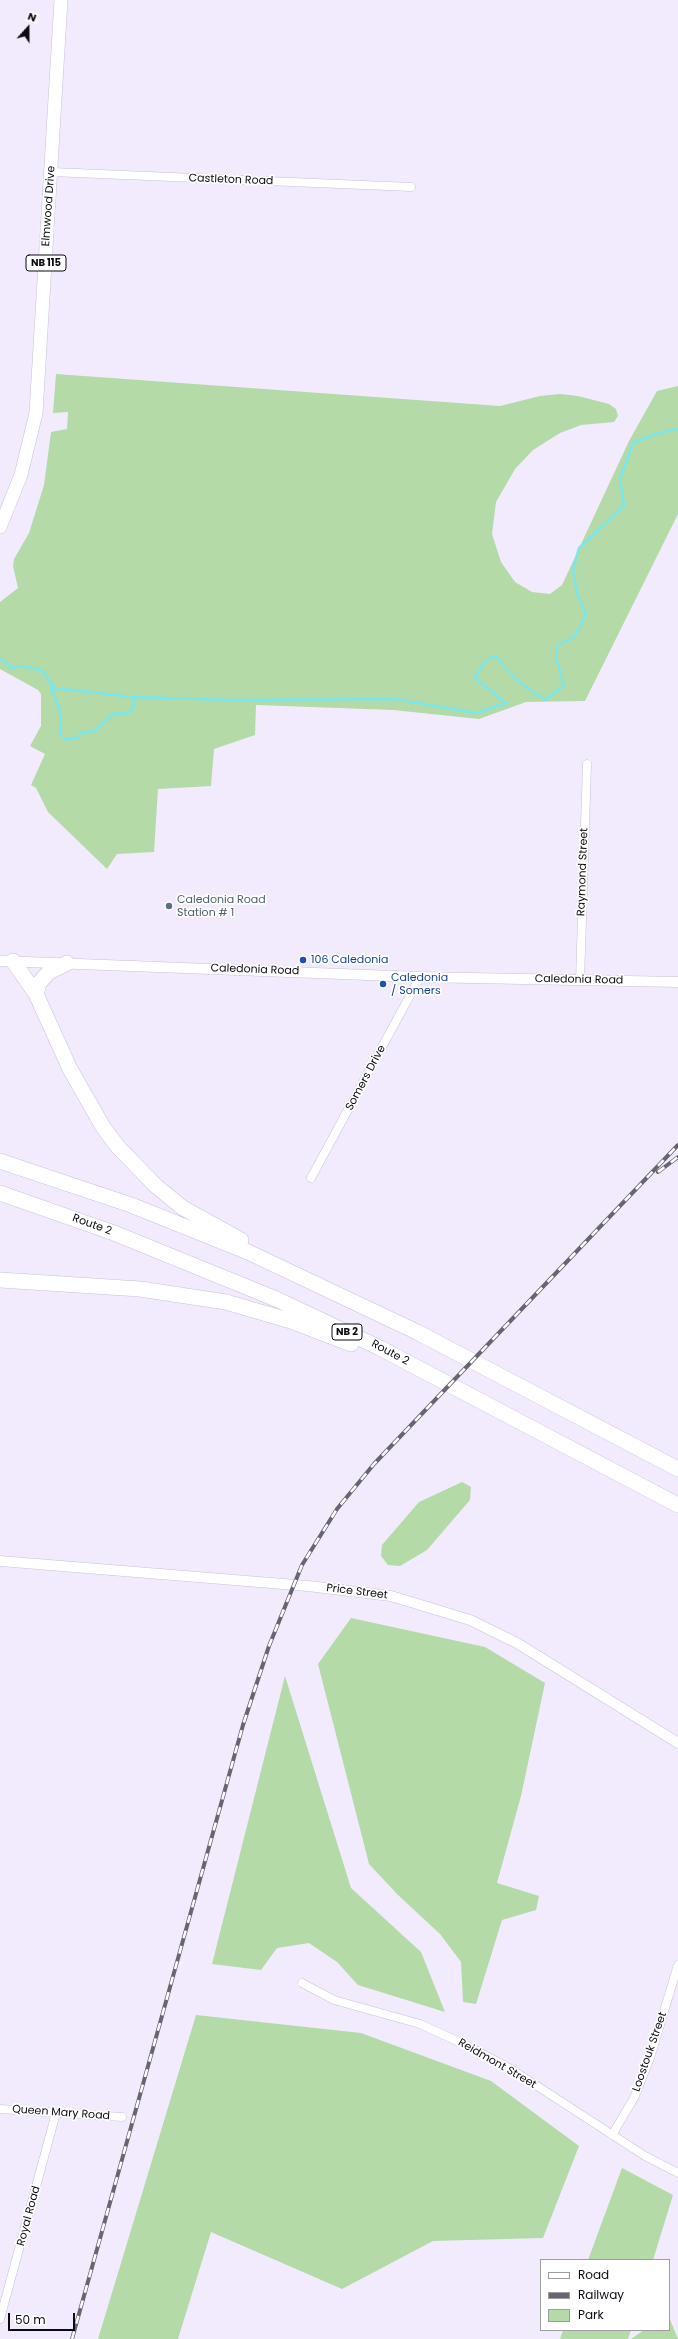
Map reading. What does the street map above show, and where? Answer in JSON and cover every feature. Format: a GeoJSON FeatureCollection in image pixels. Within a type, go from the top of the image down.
{"type":"FeatureCollection","features":[{"type":"Feature","properties":{"kind":"highway"},"geometry":{"type":"LineString","coordinates":[[6,961],[36,994],[67,1063],[85,1096],[103,1126],[134,1165],[184,1208],[282,1261],[314,1283]]}},
{"type":"Feature","properties":{"kind":"highway"},"geometry":{"type":"LineString","coordinates":[[36,994],[39,984],[49,972],[67,963]]}},
{"type":"Feature","properties":{"kind":"highway"},"geometry":{"type":"LineString","coordinates":[[0,1161],[131,1205],[184,1226],[314,1283],[417,1332],[678,1469]]}},
{"type":"Feature","properties":{"kind":"highway","name":"Route 2"},"geometry":{"type":"LineString","coordinates":[[0,1193],[114,1233],[229,1278],[325,1321],[678,1505]]}},
{"type":"Feature","properties":{"kind":"highway"},"geometry":{"type":"LineString","coordinates":[[0,1280],[140,1289],[226,1302],[291,1321],[343,1340],[386,1360],[428,1374]]}},
{"type":"Feature","properties":{"kind":"main road","name":"Elmwood Drive"},"geometry":{"type":"LineString","coordinates":[[0,527],[21,475],[36,413],[52,172],[61,0]]}},
{"type":"Feature","properties":{"kind":"street","name":"Castleton Road"},"geometry":{"type":"LineString","coordinates":[[52,172],[411,187]]}},
{"type":"Feature","properties":{"kind":"street","name":"Raymond Street"},"geometry":{"type":"LineString","coordinates":[[580,980],[587,764]]}},
{"type":"Feature","properties":{"kind":"street","name":"Caledonia Road"},"geometry":{"type":"LineString","coordinates":[[6,961],[420,977],[678,982]]}},
{"type":"Feature","properties":{"kind":"street","name":"Somers Drive"},"geometry":{"type":"LineString","coordinates":[[311,1178],[420,977]]}},
{"type":"Feature","properties":{"kind":"street","name":"Price Street"},"geometry":{"type":"LineString","coordinates":[[0,1561],[308,1586],[392,1596],[470,1620],[517,1643],[678,1743]]}},
{"type":"Feature","properties":{"kind":"street","name":"Loostouk Street"},"geometry":{"type":"LineString","coordinates":[[612,2135],[634,2098],[650,2058],[678,1965]]}},
{"type":"Feature","properties":{"kind":"street","name":"Reidmont Street"},"geometry":{"type":"LineString","coordinates":[[302,1983],[334,2000],[420,2024],[468,2046],[511,2070],[644,2156],[678,2173]]}},
{"type":"Feature","properties":{"kind":"street","name":"Queen Mary Road"},"geometry":{"type":"LineString","coordinates":[[0,2109],[122,2117]]}},
{"type":"Feature","properties":{"kind":"street","name":"Royal Road"},"geometry":{"type":"LineString","coordinates":[[0,2319],[56,2113]]}},
{"type":"Feature","properties":{"kind":"green space"},"geometry":{"type":"Polygon","coordinates":[[[56,374],[500,406],[540,396],[560,394],[578,396],[609,404],[616,409],[618,416],[614,422],[581,425],[560,433],[533,450],[515,469],[496,502],[492,534],[501,562],[515,582],[532,592],[550,594],[562,585],[629,441],[657,391],[678,386],[678,514],[585,701],[526,702],[479,719],[393,710],[256,705],[255,735],[214,749],[211,786],[158,789],[154,852],[117,854],[107,869],[48,812],[36,788],[31,785],[45,754],[30,746],[41,726],[41,694],[38,690],[0,669],[0,602],[18,588],[13,566],[14,559],[29,533],[44,485],[51,432],[67,429],[68,412],[53,413],[56,374]]]}},
{"type":"Feature","properties":{"kind":"green space"},"geometry":{"type":"Polygon","coordinates":[[[462,1482],[471,1487],[470,1500],[427,1550],[400,1566],[388,1565],[381,1556],[382,1545],[419,1502],[462,1482]]]}},
{"type":"Feature","properties":{"kind":"green space"},"geometry":{"type":"Polygon","coordinates":[[[351,1618],[485,1647],[545,1683],[521,1796],[497,1883],[539,1896],[536,1910],[502,1920],[476,2004],[463,2002],[461,1962],[440,1934],[398,1895],[369,1864],[318,1664],[351,1618]]]}},
{"type":"Feature","properties":{"kind":"green space"},"geometry":{"type":"Polygon","coordinates":[[[285,1676],[351,1888],[421,1952],[445,2012],[358,1985],[337,1962],[309,1943],[277,1948],[261,1970],[212,1964],[285,1676]]]}},
{"type":"Feature","properties":{"kind":"green space"},"geometry":{"type":"Polygon","coordinates":[[[196,2015],[361,2033],[491,2081],[579,2146],[543,2238],[433,2241],[342,2289],[211,2232],[178,2339],[98,2339],[196,2015]]]}},
{"type":"Feature","properties":{"kind":"green space"},"geometry":{"type":"Polygon","coordinates":[[[622,2168],[673,2195],[653,2259],[588,2259],[622,2168]]]}},
{"type":"Feature","properties":{"kind":"green space"},"geometry":{"type":"Polygon","coordinates":[[[670,2319],[678,2339],[631,2339],[643,2331],[670,2331],[670,2319]]]}},
{"type":"Feature","properties":{"kind":"green space"},"geometry":{"type":"Polygon","coordinates":[[[563,2331],[631,2331],[628,2339],[560,2339],[563,2331]]]}},
{"type":"Feature","properties":{"kind":"waterway"},"geometry":{"type":"LineString","coordinates":[[0,658],[11,668],[22,666],[42,670],[55,688],[134,697],[233,700],[395,699],[476,713],[506,703],[475,678],[485,661],[495,656],[519,682],[545,700],[564,685],[556,658],[557,646],[574,637],[586,615],[577,593],[573,569],[579,548],[624,506],[620,479],[633,443],[655,434],[678,429]]}},
{"type":"Feature","properties":{"kind":"waterway"},"geometry":{"type":"LineString","coordinates":[[51,686],[61,714],[60,734],[65,739],[74,739],[84,732],[95,731],[113,714],[128,713],[133,709],[134,697]]}},
{"type":"Feature","properties":{"kind":"railway"},"geometry":{"type":"LineString","coordinates":[[72,2339],[243,1725],[269,1646],[302,1565],[337,1509],[374,1464],[678,1145]]}},
{"type":"Feature","properties":{"kind":"railway"},"geometry":{"type":"LineString","coordinates":[[658,1172],[678,1157]]}},
{"type":"Feature","properties":{"kind":"place","name":"Caledonia Road Station # 1"},"geometry":{"type":"Point","coordinates":[169,906]}},
{"type":"Feature","properties":{"kind":"place","name":"106 Caledonia"},"geometry":{"type":"Point","coordinates":[303,960]}},
{"type":"Feature","properties":{"kind":"place","name":"Caledonia / Somers"},"geometry":{"type":"Point","coordinates":[383,984]}}]}
